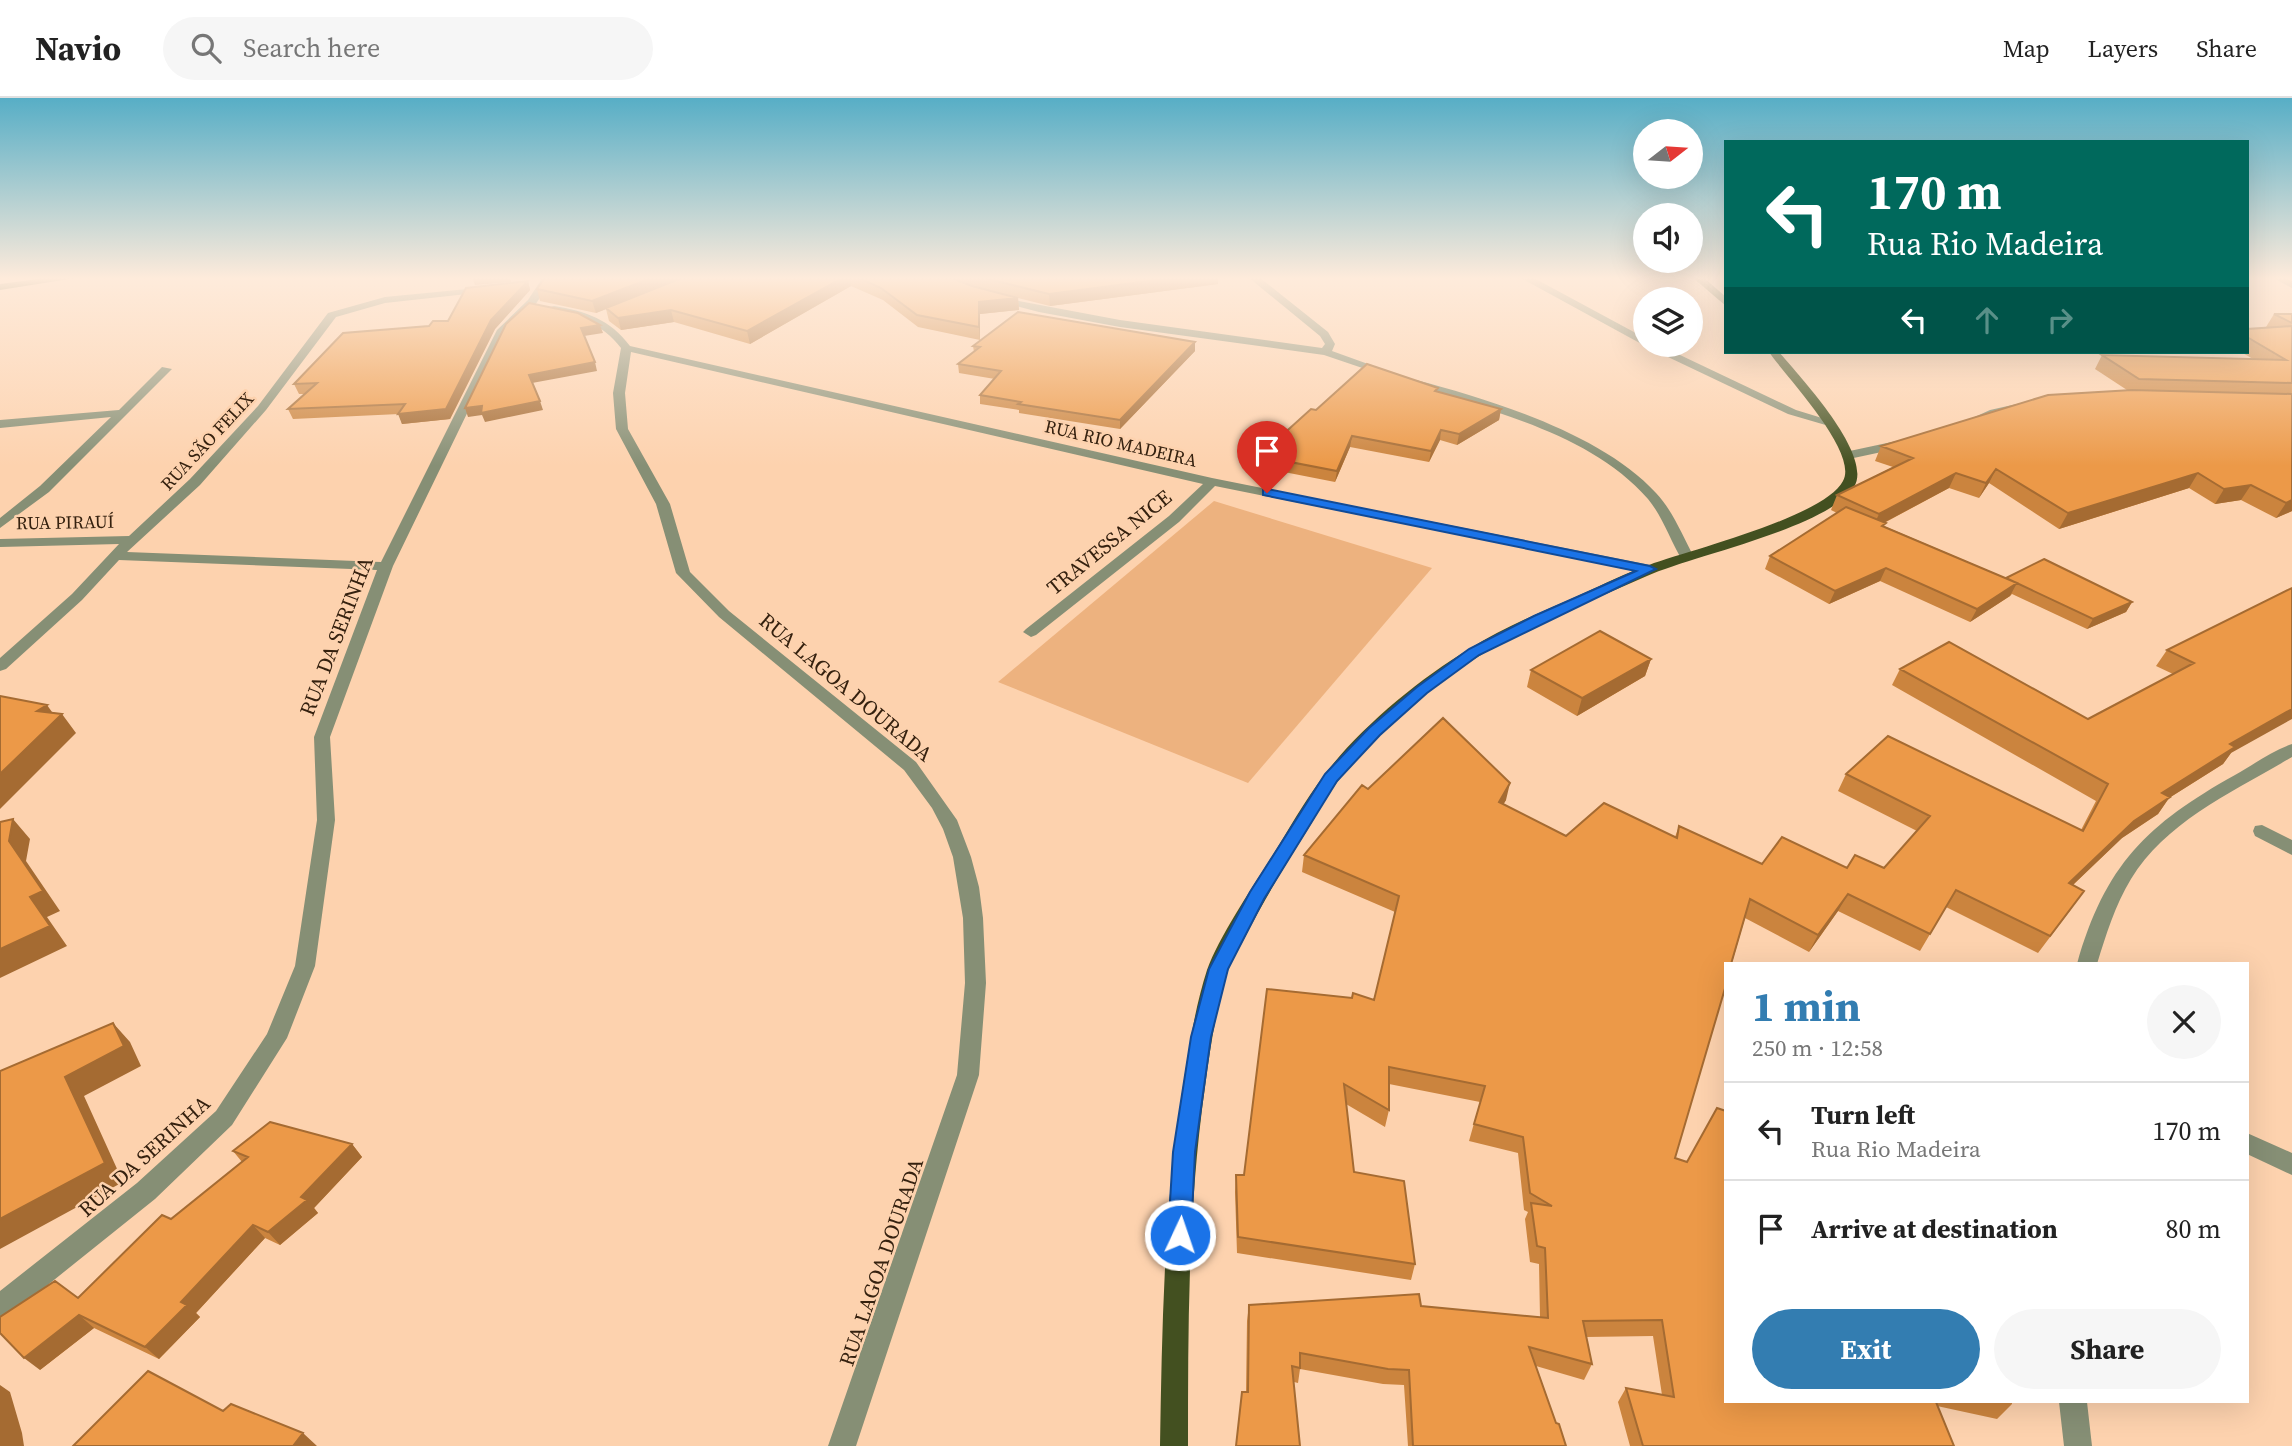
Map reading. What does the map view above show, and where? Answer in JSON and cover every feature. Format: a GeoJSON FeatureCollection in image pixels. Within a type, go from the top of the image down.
{"type":"FeatureCollection","features":[{"type":"Feature","properties":{"kind":"main road"},"geometry":{"type":"LineString","coordinates":[[1174,1446],[1175,1318],[1184,1152],[1197,1064],[1218,969],[1256,897],[1331,778],[1374,732],[1422,690],[1474,652],[1538,619],[1650,569],[1776,528],[1833,500],[1848,486],[1853,473],[1849,456],[1829,422],[1776,354]]}},
{"type":"Feature","properties":{"kind":"street","name":"RUA SÃO FELIX"},"geometry":{"type":"LineString","coordinates":[[0,666],[77,597],[115,556],[195,482],[262,408],[313,340]]}},
{"type":"Feature","properties":{"kind":"street","name":"RUA DA SERINHA"},"geometry":{"type":"LineString","coordinates":[[0,1307],[146,1191],[224,1118],[276,1038],[305,966],[326,820],[322,737],[386,566],[497,340]]}},
{"type":"Feature","properties":{"kind":"street"},"geometry":{"type":"LineString","coordinates":[[620,340],[626,348]]}},
{"type":"Feature","properties":{"kind":"street"},"geometry":{"type":"LineString","coordinates":[[1236,340],[1326,352],[1532,423],[1597,453],[1625,472],[1652,496],[1687,557]]}},
{"type":"Feature","properties":{"kind":"street"},"geometry":{"type":"LineString","coordinates":[[1326,352],[1330,344],[1328,340]]}},
{"type":"Feature","properties":{"kind":"street","name":"RUA RIO MADEIRA"},"geometry":{"type":"LineString","coordinates":[[626,348],[1212,482],[1650,569]]}},
{"type":"Feature","properties":{"kind":"street","name":"RUA LAGOA DOURADA"},"geometry":{"type":"LineString","coordinates":[[626,348],[619,393],[622,429],[663,504],[682,573],[724,614],[910,766],[931,793],[951,828],[966,870],[974,949],[974,1024],[968,1075],[842,1446]]}},
{"type":"Feature","properties":{"kind":"street"},"geometry":{"type":"LineString","coordinates":[[1676,357],[1792,412],[1829,422]]}},
{"type":"Feature","properties":{"kind":"street"},"geometry":{"type":"LineString","coordinates":[[0,524],[49,487],[119,413],[166,369]]}},
{"type":"Feature","properties":{"kind":"street"},"geometry":{"type":"LineString","coordinates":[[1950,431],[2002,408],[2049,402]]}},
{"type":"Feature","properties":{"kind":"street"},"geometry":{"type":"LineString","coordinates":[[0,424],[119,413]]}},
{"type":"Feature","properties":{"kind":"street"},"geometry":{"type":"LineString","coordinates":[[1849,456],[1914,441]]}},
{"type":"Feature","properties":{"kind":"street","name":"TRAVESSA NICE"},"geometry":{"type":"LineString","coordinates":[[1031,632],[1174,519],[1212,482]]}},
{"type":"Feature","properties":{"kind":"street","name":"RUA PIRAUÍ"},"geometry":{"type":"LineString","coordinates":[[0,543],[132,540]]}},
{"type":"Feature","properties":{"kind":"street"},"geometry":{"type":"LineString","coordinates":[[115,556],[386,566]]}},
{"type":"Feature","properties":{"kind":"street"},"geometry":{"type":"LineString","coordinates":[[2088,962],[2115,890],[2143,849],[2206,800],[2292,750]]}},
{"type":"Feature","properties":{"kind":"street"},"geometry":{"type":"LineString","coordinates":[[2262,831],[2292,848]]}},
{"type":"Feature","properties":{"kind":"street"},"geometry":{"type":"LineString","coordinates":[[2249,1144],[2292,1164]]}},
{"type":"Feature","properties":{"kind":"street"},"geometry":{"type":"LineString","coordinates":[[2073,1403],[2078,1446]]}},
{"type":"Feature","properties":{"kind":"shaded area"},"geometry":{"type":"Polygon","coordinates":[[[1214,501],[1432,568],[1248,783],[998,682],[1214,501]]]}},
{"type":"Feature","properties":{"kind":"building"},"geometry":{"type":"Polygon","coordinates":[[[336,340],[481,340],[446,409],[398,414],[405,404],[288,409],[317,383],[294,384],[336,340]]]}},
{"type":"Feature","properties":{"kind":"building"},"geometry":{"type":"Polygon","coordinates":[[[498,340],[586,340],[595,362],[529,375],[540,401],[481,413],[482,406],[465,408],[498,340]]]}},
{"type":"Feature","properties":{"kind":"building"},"geometry":{"type":"Polygon","coordinates":[[[981,340],[1195,342],[1120,420],[1018,404],[1021,402],[980,395],[1001,371],[958,364],[980,347],[973,346],[981,340]]]}},
{"type":"Feature","properties":{"kind":"building"},"geometry":{"type":"Polygon","coordinates":[[[2252,340],[2292,340],[2292,383],[2139,379],[2102,355],[2286,360],[2252,340]]]}},
{"type":"Feature","properties":{"kind":"building"},"geometry":{"type":"Polygon","coordinates":[[[1367,364],[1438,388],[1435,391],[1501,409],[1459,434],[1441,430],[1431,451],[1352,436],[1337,471],[1259,456],[1311,409],[1316,410],[1367,364]]]}},
{"type":"Feature","properties":{"kind":"building"},"geometry":{"type":"Polygon","coordinates":[[[2132,390],[2292,394],[2292,500],[2286,503],[2251,485],[2224,489],[2198,473],[2068,513],[1996,469],[1986,483],[1956,473],[1879,514],[1837,495],[1913,458],[1881,446],[2048,395],[2132,390]]]}},
{"type":"Feature","properties":{"kind":"building"},"geometry":{"type":"Polygon","coordinates":[[[1846,507],[1886,523],[1882,526],[2017,583],[1977,609],[1886,568],[1835,591],[1770,556],[1846,507]]]}},
{"type":"Feature","properties":{"kind":"building"},"geometry":{"type":"Polygon","coordinates":[[[2044,559],[2132,602],[2093,619],[2006,578],[2044,559]]]}},
{"type":"Feature","properties":{"kind":"building"},"geometry":{"type":"Polygon","coordinates":[[[2292,588],[2292,709],[2230,744],[2235,747],[2162,793],[2170,797],[2134,821],[2069,883],[2084,891],[2050,936],[1956,890],[1930,934],[1848,894],[1818,935],[1750,899],[1732,962],[1724,962],[1724,992],[1675,1158],[1687,1162],[1717,1108],[1724,1110],[1724,1403],[1936,1403],[1954,1446],[1643,1446],[1626,1388],[1674,1397],[1662,1320],[1583,1321],[1592,1364],[1529,1347],[1566,1446],[1413,1446],[1409,1370],[1388,1369],[1300,1353],[1300,1368],[1292,1366],[1300,1446],[1236,1446],[1242,1392],[1248,1392],[1249,1305],[1419,1294],[1421,1306],[1548,1318],[1545,1248],[1537,1246],[1531,1203],[1552,1206],[1530,1193],[1523,1137],[1474,1124],[1485,1086],[1389,1067],[1389,1110],[1344,1084],[1354,1172],[1404,1181],[1415,1264],[1238,1237],[1236,1175],[1244,1175],[1267,989],[1352,998],[1353,993],[1374,1000],[1399,896],[1304,855],[1362,785],[1368,789],[1443,718],[1510,783],[1499,802],[1566,836],[1604,803],[1677,838],[1679,826],[1762,864],[1782,837],[1847,868],[1855,855],[1884,868],[1930,816],[1846,774],[1888,736],[2083,831],[2108,784],[1900,669],[1949,642],[2088,719],[2194,663],[2167,650],[2292,588]]]}},
{"type":"Feature","properties":{"kind":"building"},"geometry":{"type":"Polygon","coordinates":[[[1600,631],[1651,659],[1582,698],[1531,670],[1600,631]]]}},
{"type":"Feature","properties":{"kind":"building"},"geometry":{"type":"Polygon","coordinates":[[[0,696],[47,705],[37,711],[62,714],[0,774],[0,696]]]}},
{"type":"Feature","properties":{"kind":"building"},"geometry":{"type":"Polygon","coordinates":[[[13,819],[9,841],[43,891],[30,897],[50,926],[0,949],[0,822],[13,819]]]}},
{"type":"Feature","properties":{"kind":"building"},"geometry":{"type":"Polygon","coordinates":[[[113,1023],[124,1046],[65,1077],[105,1163],[0,1219],[0,1071],[113,1023]]]}},
{"type":"Feature","properties":{"kind":"building"},"geometry":{"type":"Polygon","coordinates":[[[270,1122],[352,1144],[301,1197],[307,1200],[268,1232],[253,1225],[181,1302],[187,1305],[145,1347],[79,1315],[24,1358],[0,1333],[0,1317],[55,1281],[78,1298],[162,1215],[171,1219],[248,1157],[233,1151],[270,1122]]]}},
{"type":"Feature","properties":{"kind":"building"},"geometry":{"type":"Polygon","coordinates":[[[148,1371],[223,1411],[231,1404],[303,1433],[293,1446],[73,1446],[148,1371]]]}},
{"type":"Feature","properties":{"kind":"route"},"geometry":{"type":"LineString","coordinates":[[1180,1235],[1184,1152],[1191,1101],[1201,1037],[1218,969],[1256,897],[1331,778],[1374,732],[1422,690],[1474,652],[1538,619],[1650,569],[1267,493]]}}]}
